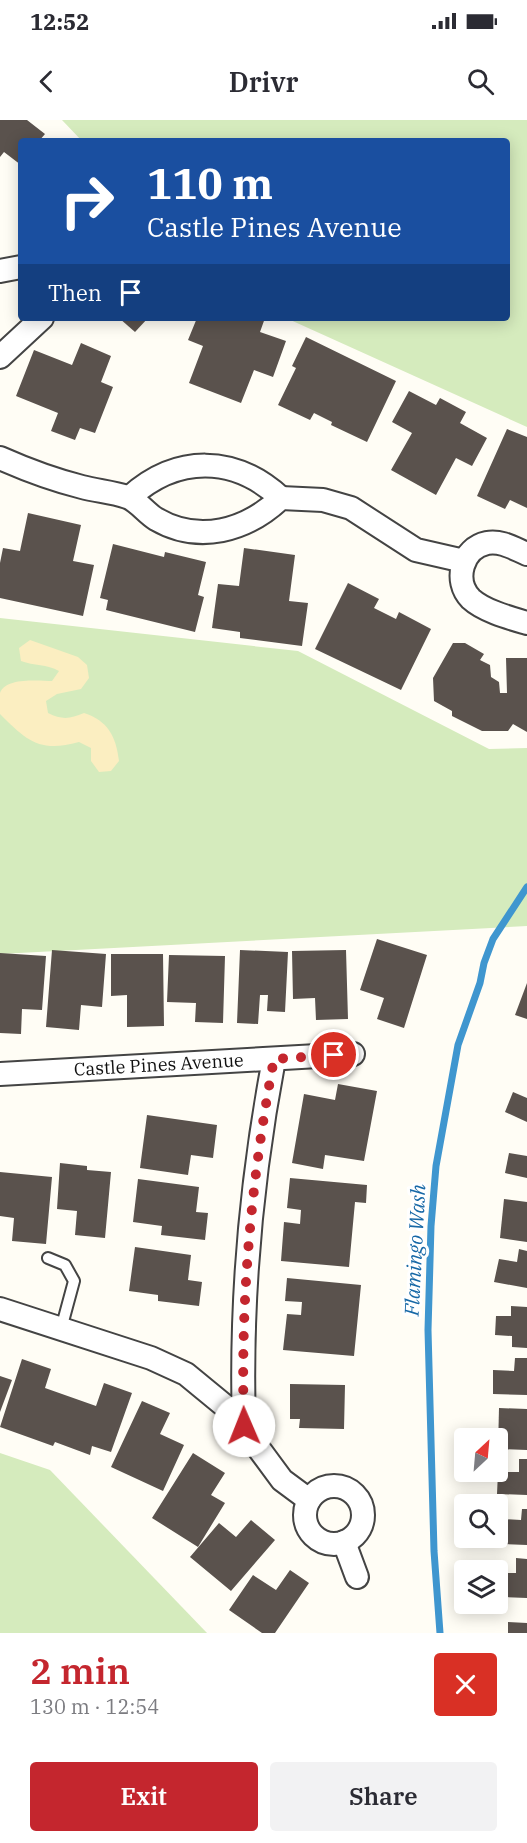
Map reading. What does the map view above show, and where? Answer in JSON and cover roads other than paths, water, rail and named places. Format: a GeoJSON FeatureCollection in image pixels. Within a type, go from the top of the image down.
{"type":"FeatureCollection","features":[{"type":"Feature","properties":{"kind":"street"},"geometry":{"type":"LineString","coordinates":[[0,271],[18,268]]}},
{"type":"Feature","properties":{"kind":"street"},"geometry":{"type":"LineString","coordinates":[[0,357],[39,321]]}},
{"type":"Feature","properties":{"kind":"street"},"geometry":{"type":"LineString","coordinates":[[0,458],[61,481],[130,497],[156,519],[179,529],[204,533],[238,527],[261,515],[281,498]]}},
{"type":"Feature","properties":{"kind":"street"},"geometry":{"type":"LineString","coordinates":[[130,497],[158,476],[175,470],[208,465],[240,472],[269,487],[281,498],[322,500],[351,508],[416,550],[464,561]]}},
{"type":"Feature","properties":{"kind":"street"},"geometry":{"type":"LineString","coordinates":[[527,554],[497,543],[487,543],[477,547],[464,561],[461,581],[471,599],[527,623]]}},
{"type":"Feature","properties":{"kind":"street","name":"Castle Pines Avenue"},"geometry":{"type":"LineString","coordinates":[[0,1074],[353,1054]]}},
{"type":"Feature","properties":{"kind":"street"},"geometry":{"type":"LineString","coordinates":[[244,1426],[243,1338],[248,1250],[257,1157],[274,1059]]}},
{"type":"Feature","properties":{"kind":"street"},"geometry":{"type":"LineString","coordinates":[[0,1309],[169,1365],[218,1397],[244,1426],[282,1480],[309,1500]]}},
{"type":"Feature","properties":{"kind":"street"},"geometry":{"type":"LineString","coordinates":[[335,1485],[353,1492],[360,1500],[363,1520],[353,1537],[344,1542],[334,1544],[315,1537],[305,1520],[309,1500],[316,1492],[335,1485]]}},
{"type":"Feature","properties":{"kind":"street"},"geometry":{"type":"LineString","coordinates":[[344,1542],[357,1577]]}},
{"type":"Feature","properties":{"kind":"lane"},"geometry":{"type":"LineString","coordinates":[[48,1258],[65,1265],[74,1281],[61,1329]]}},
{"type":"Feature","properties":{"kind":"waterway","name":"Flamingo Wash"},"geometry":{"type":"LineString","coordinates":[[440,1633],[434,1551],[428,1330],[431,1226],[436,1166],[458,1045],[480,983],[484,963],[493,939],[527,887]]}}]}
